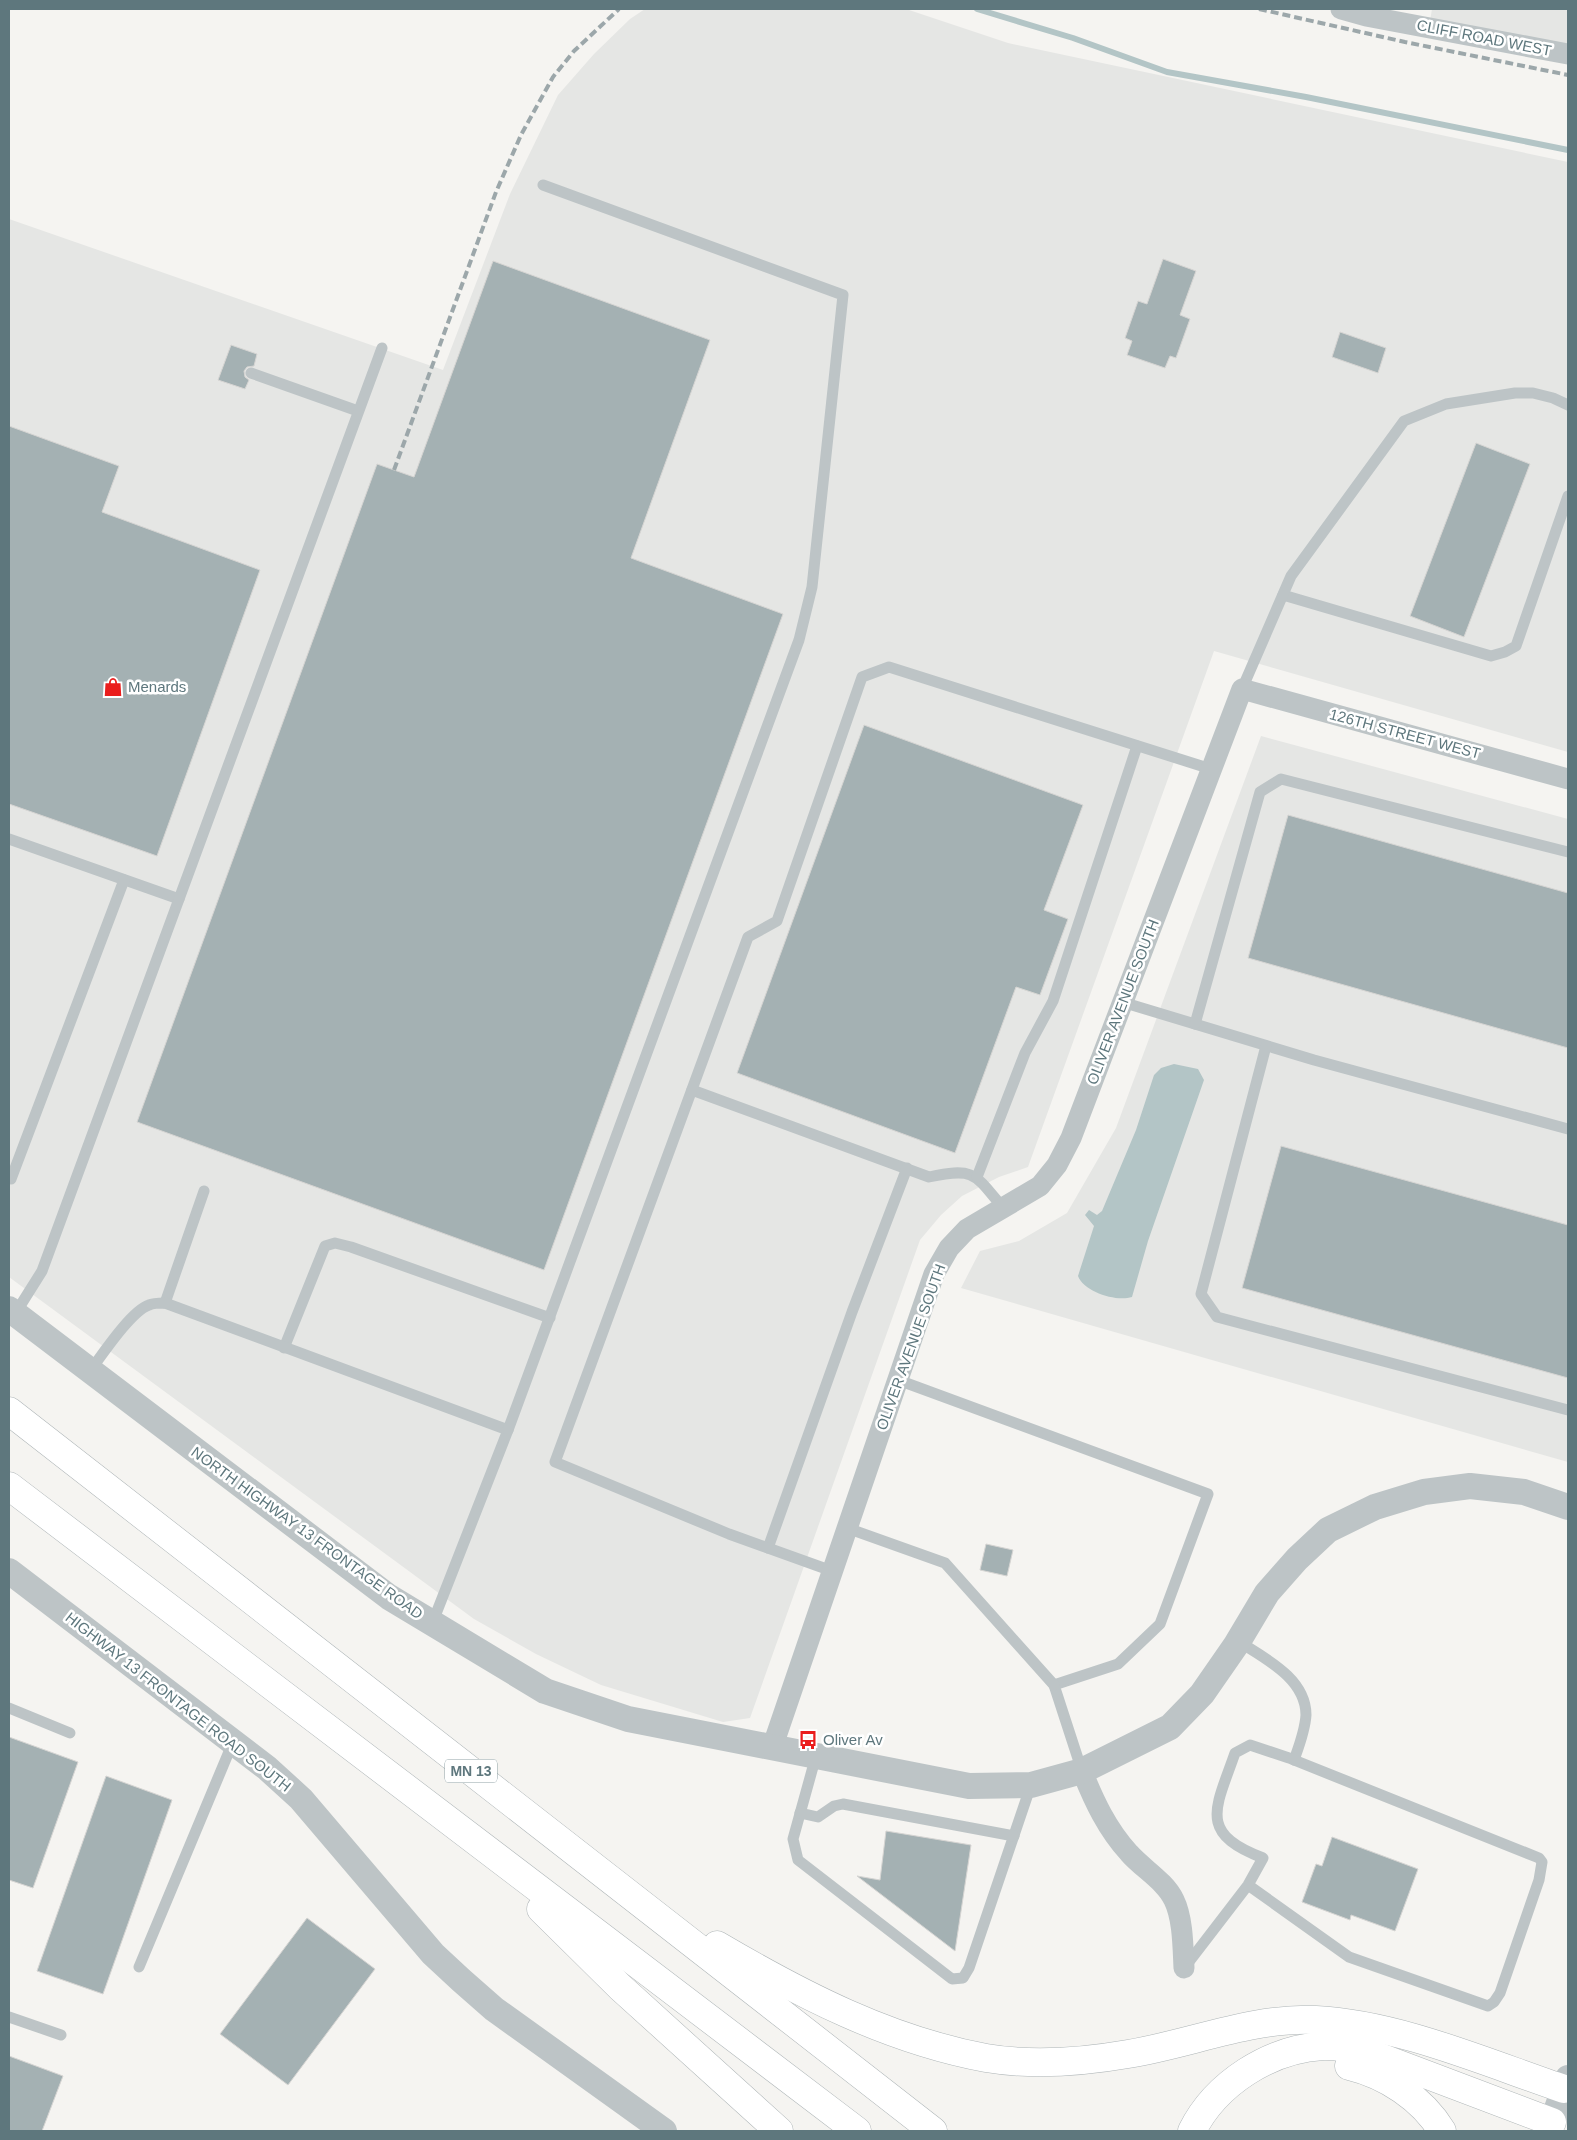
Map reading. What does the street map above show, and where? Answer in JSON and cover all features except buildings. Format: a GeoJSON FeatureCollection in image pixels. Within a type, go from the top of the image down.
{"type":"FeatureCollection","features":[{"type":"Feature","properties":{"kind":"highway","name":"MN 13"},"geometry":{"type":"LineString","coordinates":[[9,1411],[932,2131]]}},
{"type":"Feature","properties":{"kind":"highway"},"geometry":{"type":"LineString","coordinates":[[9,1486],[857,2131]]}},
{"type":"Feature","properties":{"kind":"highway"},"geometry":{"type":"LineString","coordinates":[[457,1827],[620,1987],[779,2131]]}},
{"type":"Feature","properties":{"kind":"highway"},"geometry":{"type":"LineString","coordinates":[[562,1842],[712,1942],[784,1984],[863,2022],[931,2045],[988,2058],[1040,2062],[1090,2060],[1131,2054],[1271,2022],[1315,2020],[1364,2026],[1416,2039],[1566,2083]]}},
{"type":"Feature","properties":{"kind":"highway"},"geometry":{"type":"LineString","coordinates":[[1192,2131],[1214,2098],[1260,2064],[1300,2049],[1324,2046],[1349,2048],[1382,2058],[1556,2127]]}},
{"type":"Feature","properties":{"kind":"highway"},"geometry":{"type":"LineString","coordinates":[[1260,2064],[1331,2061],[1358,2068],[1383,2078],[1407,2093],[1432,2114],[1442,2131]]}},
{"type":"Feature","properties":{"kind":"street","name":"CLIFF ROAD WEST"},"geometry":{"type":"LineString","coordinates":[[1345,9],[1431,18],[1568,54]]}},
{"type":"Feature","properties":{"kind":"street","name":"OLIVER AVENUE SOUTH"},"geometry":{"type":"LineString","coordinates":[[772,1748],[934,1274],[948,1248],[967,1229],[1040,1186],[1057,1165],[1071,1138],[1242,689]]}},
{"type":"Feature","properties":{"kind":"street","name":"126TH STREET WEST"},"geometry":{"type":"LineString","coordinates":[[1242,689],[1568,778]]}},
{"type":"Feature","properties":{"kind":"street","name":"NORTH HIGHWAY 13 FRONTAGE ROAD"},"geometry":{"type":"LineString","coordinates":[[12,1311],[389,1597],[545,1691],[628,1719],[969,1786],[1031,1785],[1082,1771],[1170,1727],[1202,1694],[1238,1641],[1267,1593],[1297,1559],[1328,1530],[1375,1507],[1424,1492],[1470,1486],[1524,1492],[1568,1507]]}},
{"type":"Feature","properties":{"kind":"street","name":"HIGHWAY 13 FRONTAGE ROAD SOUTH"},"geometry":{"type":"LineString","coordinates":[[9,1571],[267,1768],[301,1799],[433,1954],[494,2010],[664,2131]]}},
{"type":"Feature","properties":{"kind":"street"},"geometry":{"type":"LineString","coordinates":[[1082,1771],[1097,1808],[1112,1832],[1130,1854],[1158,1880],[1174,1900],[1183,1938],[1184,1968]]}},
{"type":"Feature","properties":{"kind":"street"},"geometry":{"type":"LineString","coordinates":[[1556,2127],[1566,2083]]}},
{"type":"Feature","properties":{"kind":"lane"},"geometry":{"type":"LineString","coordinates":[[432,1624],[550,1318],[799,640],[812,587],[843,295],[543,185]]}},
{"type":"Feature","properties":{"kind":"lane"},"geometry":{"type":"LineString","coordinates":[[12,1311],[42,1270],[382,348]]}},
{"type":"Feature","properties":{"kind":"lane"},"geometry":{"type":"LineString","coordinates":[[251,373],[358,411]]}},
{"type":"Feature","properties":{"kind":"lane"},"geometry":{"type":"LineString","coordinates":[[1242,689],[1291,576],[1404,421],[1446,404],[1515,394],[1533,393],[1553,398],[1568,405]]}},
{"type":"Feature","properties":{"kind":"lane"},"geometry":{"type":"LineString","coordinates":[[1283,595],[1491,656],[1505,652],[1516,646],[1568,496]]}},
{"type":"Feature","properties":{"kind":"lane"},"geometry":{"type":"LineString","coordinates":[[832,1571],[729,1534],[554,1462],[748,936],[777,921],[862,677],[889,667],[1212,769]]}},
{"type":"Feature","properties":{"kind":"lane"},"geometry":{"type":"LineString","coordinates":[[977,1177],[1025,1053],[1053,1001],[1137,746]]}},
{"type":"Feature","properties":{"kind":"lane"},"geometry":{"type":"LineString","coordinates":[[1195,1024],[1260,792],[1281,779],[1568,852]]}},
{"type":"Feature","properties":{"kind":"lane"},"geometry":{"type":"LineString","coordinates":[[9,838],[179,899]]}},
{"type":"Feature","properties":{"kind":"lane"},"geometry":{"type":"LineString","coordinates":[[9,1177],[11,1179],[124,880]]}},
{"type":"Feature","properties":{"kind":"lane"},"geometry":{"type":"LineString","coordinates":[[1122,1002],[1266,1046],[1568,1129]]}},
{"type":"Feature","properties":{"kind":"lane"},"geometry":{"type":"LineString","coordinates":[[1266,1046],[1201,1294],[1217,1317],[1568,1410]]}},
{"type":"Feature","properties":{"kind":"lane"},"geometry":{"type":"LineString","coordinates":[[692,1090],[929,1176],[956,1171],[977,1177],[1003,1208]]}},
{"type":"Feature","properties":{"kind":"lane"},"geometry":{"type":"LineString","coordinates":[[768,1548],[852,1312],[907,1168]]}},
{"type":"Feature","properties":{"kind":"lane"},"geometry":{"type":"LineString","coordinates":[[165,1303],[204,1191]]}},
{"type":"Feature","properties":{"kind":"lane"},"geometry":{"type":"LineString","coordinates":[[284,1348],[324,1246],[335,1243],[550,1318]]}},
{"type":"Feature","properties":{"kind":"lane"},"geometry":{"type":"LineString","coordinates":[[90,1371],[118,1333],[139,1312],[148,1305],[165,1303],[508,1430]]}},
{"type":"Feature","properties":{"kind":"lane"},"geometry":{"type":"LineString","coordinates":[[898,1380],[1208,1494],[1160,1624],[1118,1664],[1054,1685]]}},
{"type":"Feature","properties":{"kind":"lane"},"geometry":{"type":"LineString","coordinates":[[847,1528],[944,1563],[1054,1685],[1082,1771]]}},
{"type":"Feature","properties":{"kind":"lane"},"geometry":{"type":"LineString","coordinates":[[1238,1641],[1284,1672],[1301,1696],[1306,1714],[1303,1734],[1294,1760]]}},
{"type":"Feature","properties":{"kind":"lane"},"geometry":{"type":"LineString","coordinates":[[9,1708],[70,1733]]}},
{"type":"Feature","properties":{"kind":"lane"},"geometry":{"type":"LineString","coordinates":[[139,1967],[233,1742]]}},
{"type":"Feature","properties":{"kind":"lane"},"geometry":{"type":"LineString","coordinates":[[1184,1968],[1248,1885],[1264,1858],[1240,1849],[1221,1832],[1216,1808],[1235,1753],[1250,1745],[1294,1760],[1539,1858],[1542,1862],[1539,1880],[1500,1993],[1494,2002],[1488,2006],[1349,1957],[1248,1885]]}},
{"type":"Feature","properties":{"kind":"lane"},"geometry":{"type":"LineString","coordinates":[[816,1756],[793,1839],[798,1860],[952,1979],[962,1978],[969,1968],[1031,1785]]}},
{"type":"Feature","properties":{"kind":"lane"},"geometry":{"type":"LineString","coordinates":[[800,1813],[818,1817],[834,1806],[843,1804],[1014,1836]]}},
{"type":"Feature","properties":{"kind":"lane"},"geometry":{"type":"LineString","coordinates":[[9,2017],[61,2035]]}},
{"type":"Feature","properties":{"kind":"shaded area"},"geometry":{"type":"Polygon","coordinates":[[[645,9],[906,9],[1008,43],[1568,162],[1568,752],[1214,651],[1028,1167],[999,1177],[962,1196],[941,1215],[920,1240],[750,1718],[723,1722],[601,1685],[536,1654],[474,1619],[9,1277],[9,219],[443,370],[510,194],[558,95],[594,54],[630,19],[645,9]]]}},
{"type":"Feature","properties":{"kind":"shaded area"},"geometry":{"type":"Polygon","coordinates":[[[1432,9],[1568,9],[1568,51],[1429,27],[1432,9]]]}},
{"type":"Feature","properties":{"kind":"shaded area"},"geometry":{"type":"Polygon","coordinates":[[[1261,736],[1568,819],[1568,1462],[961,1288],[980,1251],[1019,1241],[1067,1213],[1116,1128],[1261,736]]]}},
{"type":"Feature","properties":{"kind":"shaded area"},"geometry":{"type":"Polygon","coordinates":[[[1174,1064],[1198,1069],[1204,1080],[1148,1241],[1132,1297],[1109,1297],[1087,1287],[1078,1276],[1094,1226],[1085,1215],[1089,1210],[1097,1215],[1102,1211],[1136,1130],[1154,1075],[1161,1068],[1174,1064]]]}},
{"type":"Feature","properties":{"kind":"waterway"},"geometry":{"type":"LineString","coordinates":[[977,9],[1073,38],[1167,72],[1306,97],[1568,150]]}},
{"type":"Feature","properties":{"kind":"railway"},"geometry":{"type":"LineString","coordinates":[[394,470],[496,192],[521,135],[553,77],[574,51],[619,9]]}},
{"type":"Feature","properties":{"kind":"railway"},"geometry":{"type":"LineString","coordinates":[[1259,9],[1405,42],[1568,75]]}},
{"type":"Feature","properties":{"kind":"place","name":"Menards"},"geometry":{"type":"Point","coordinates":[113,687]}},
{"type":"Feature","properties":{"kind":"place","name":"Oliver Av"},"geometry":{"type":"Point","coordinates":[808,1740]}}]}
